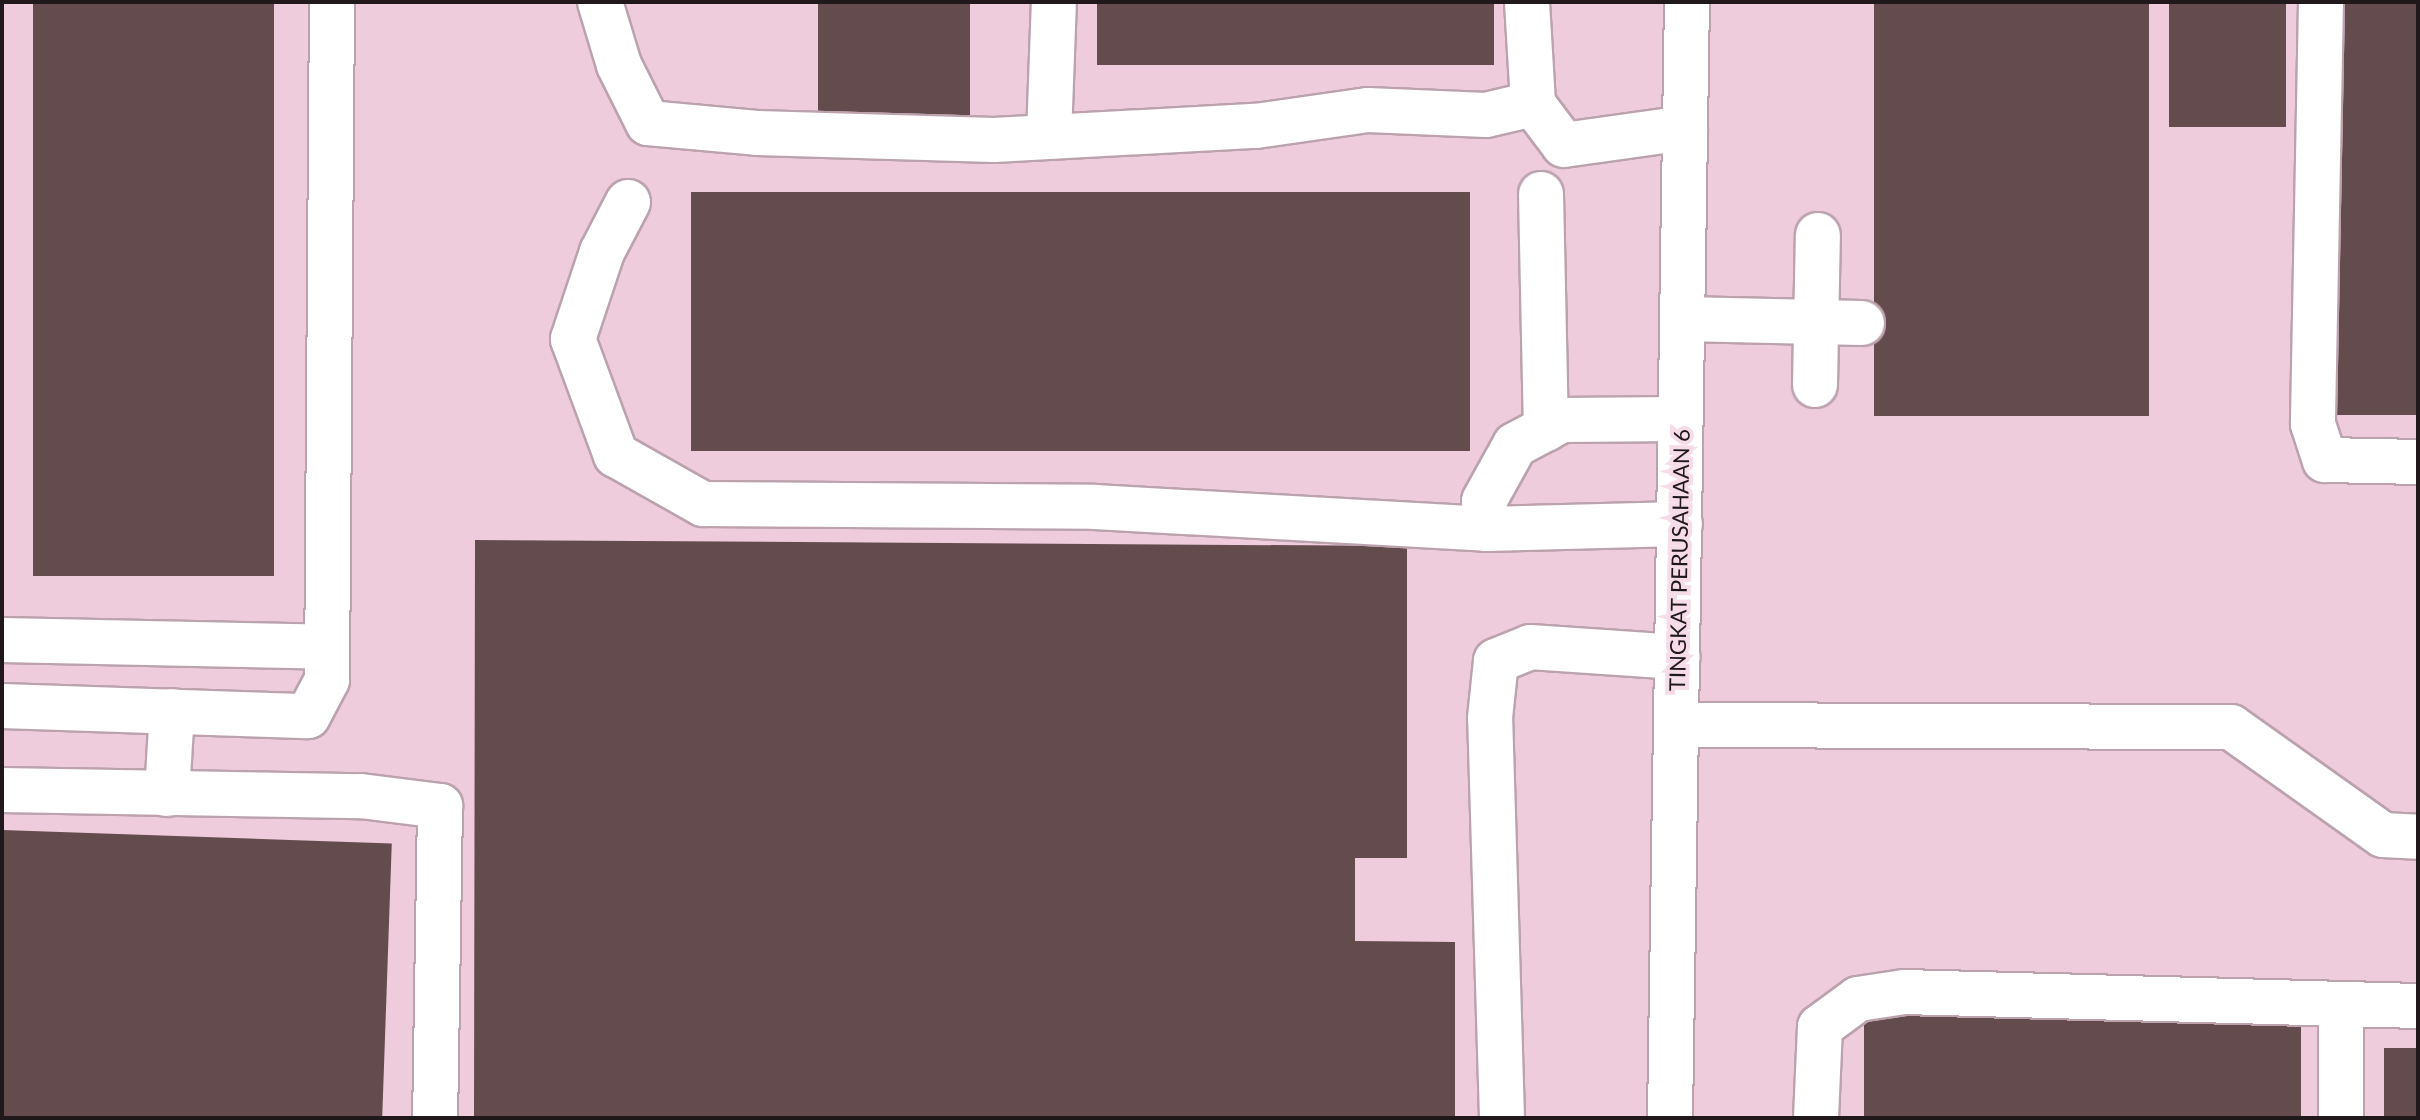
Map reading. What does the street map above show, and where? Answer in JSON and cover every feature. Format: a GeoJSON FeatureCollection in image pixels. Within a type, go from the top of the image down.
{"type":"FeatureCollection","features":[{"type":"Feature","properties":{"kind":"street"},"geometry":{"type":"LineString","coordinates":[[2,706],[308,716],[327,680],[332,2]]}},
{"type":"Feature","properties":{"kind":"street"},"geometry":{"type":"LineString","coordinates":[[600,2],[619,65],[648,123],[757,133],[1049,136],[1256,126],[1368,110],[1486,115],[1533,104]]}},
{"type":"Feature","properties":{"kind":"street"},"geometry":{"type":"LineString","coordinates":[[1049,136],[1054,2]]}},
{"type":"Feature","properties":{"kind":"street"},"geometry":{"type":"LineString","coordinates":[[1527,2],[1533,104],[1564,145],[1685,128]]}},
{"type":"Feature","properties":{"kind":"street","name":"TINGKAT PERUSAHAAN 6"},"geometry":{"type":"LineString","coordinates":[[1670,1118],[1687,2]]}},
{"type":"Feature","properties":{"kind":"street"},"geometry":{"type":"LineString","coordinates":[[2321,2],[2313,424],[2325,460],[2418,462]]}},
{"type":"Feature","properties":{"kind":"street"},"geometry":{"type":"LineString","coordinates":[[1541,194],[1546,429]]}},
{"type":"Feature","properties":{"kind":"street"},"geometry":{"type":"LineString","coordinates":[[628,202],[602,252],[573,339],[616,455],[703,504],[1095,507],[1486,529],[1680,524]]}},
{"type":"Feature","properties":{"kind":"street"},"geometry":{"type":"LineString","coordinates":[[1815,385],[1813,322],[1818,235]]}},
{"type":"Feature","properties":{"kind":"street"},"geometry":{"type":"LineString","coordinates":[[1683,319],[1862,323]]}},
{"type":"Feature","properties":{"kind":"street"},"geometry":{"type":"LineString","coordinates":[[1486,529],[1484,501],[1515,445],[1562,420],[1681,419]]}},
{"type":"Feature","properties":{"kind":"street"},"geometry":{"type":"LineString","coordinates":[[2,640],[327,647]]}},
{"type":"Feature","properties":{"kind":"street"},"geometry":{"type":"LineString","coordinates":[[1502,1118],[1490,718],[1496,661],[1530,647],[1678,657]]}},
{"type":"Feature","properties":{"kind":"street"},"geometry":{"type":"LineString","coordinates":[[167,794],[172,711]]}},
{"type":"Feature","properties":{"kind":"street"},"geometry":{"type":"LineString","coordinates":[[1677,725],[2231,727],[2383,835],[2418,837]]}},
{"type":"Feature","properties":{"kind":"street"},"geometry":{"type":"LineString","coordinates":[[2,790],[361,796],[440,806],[435,1118]]}},
{"type":"Feature","properties":{"kind":"street"},"geometry":{"type":"LineString","coordinates":[[1816,1118],[1820,1027],[1858,999],[1904,992],[2418,1006]]}},
{"type":"Feature","properties":{"kind":"street"},"geometry":{"type":"LineString","coordinates":[[2341,1004],[2341,1118]]}},
{"type":"Feature","properties":{"kind":"shaded area"},"geometry":{"type":"Polygon","coordinates":[[[2,2],[2418,2],[2418,1118],[2,1118],[2,2]]]}},
{"type":"Feature","properties":{"kind":"building"},"geometry":{"type":"Polygon","coordinates":[[[33,2],[274,2],[274,576],[33,576],[33,2]]]}},
{"type":"Feature","properties":{"kind":"building"},"geometry":{"type":"Polygon","coordinates":[[[818,2],[970,2],[970,128],[818,128],[818,2]]]}},
{"type":"Feature","properties":{"kind":"building"},"geometry":{"type":"Polygon","coordinates":[[[1097,2],[1494,2],[1494,65],[1097,65],[1097,2]]]}},
{"type":"Feature","properties":{"kind":"building"},"geometry":{"type":"Polygon","coordinates":[[[1874,2],[2149,2],[2149,416],[1874,416],[1874,2]]]}},
{"type":"Feature","properties":{"kind":"building"},"geometry":{"type":"Polygon","coordinates":[[[2169,2],[2286,2],[2286,127],[2169,127],[2169,2]]]}},
{"type":"Feature","properties":{"kind":"building"},"geometry":{"type":"Polygon","coordinates":[[[2337,2],[2418,2],[2418,415],[2337,415],[2337,2]]]}},
{"type":"Feature","properties":{"kind":"building"},"geometry":{"type":"Polygon","coordinates":[[[691,192],[1470,192],[1470,451],[691,451],[691,192]]]}},
{"type":"Feature","properties":{"kind":"building"},"geometry":{"type":"Polygon","coordinates":[[[475,540],[1407,546],[1407,858],[1355,858],[1355,941],[1455,942],[1455,1118],[474,1118],[475,540]]]}},
{"type":"Feature","properties":{"kind":"building"},"geometry":{"type":"Polygon","coordinates":[[[2,830],[392,844],[382,1118],[2,1118],[2,830]]]}},
{"type":"Feature","properties":{"kind":"building"},"geometry":{"type":"Polygon","coordinates":[[[1864,1010],[2301,1010],[2301,1118],[1864,1118],[1864,1010]]]}},
{"type":"Feature","properties":{"kind":"building"},"geometry":{"type":"Polygon","coordinates":[[[2384,1048],[2418,1048],[2418,1118],[2384,1118],[2384,1048]]]}}]}
